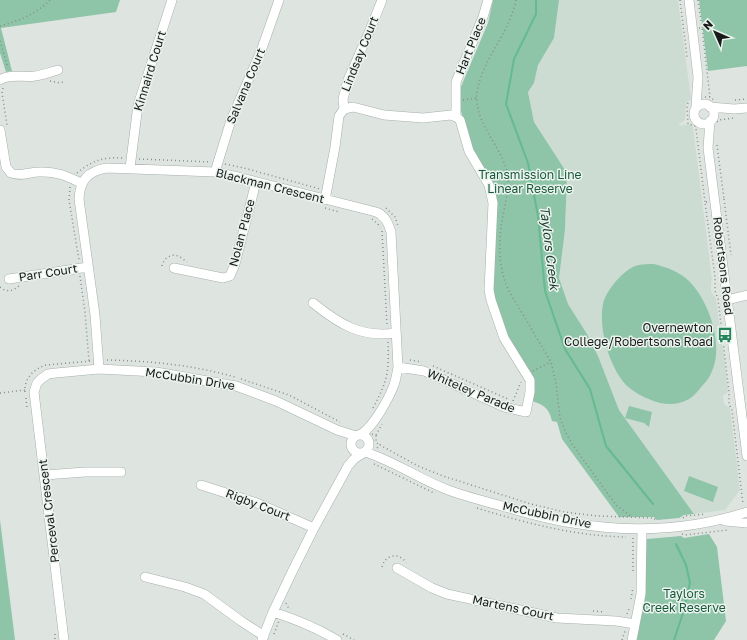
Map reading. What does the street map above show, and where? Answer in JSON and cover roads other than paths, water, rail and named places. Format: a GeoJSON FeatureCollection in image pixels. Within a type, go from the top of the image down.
{"type":"FeatureCollection","features":[{"type":"Feature","properties":{"kind":"street","name":"Kinnaird Court"},"geometry":{"type":"LineString","coordinates":[[131,163],[138,105],[172,0]]}},
{"type":"Feature","properties":{"kind":"street","name":"Salvana Court"},"geometry":{"type":"LineString","coordinates":[[217,168],[231,120],[261,51],[279,0]]}},
{"type":"Feature","properties":{"kind":"street","name":"Lindsay Court"},"geometry":{"type":"LineString","coordinates":[[344,109],[343,99],[348,80],[382,0]]}},
{"type":"Feature","properties":{"kind":"street","name":"Hart Place"},"geometry":{"type":"LineString","coordinates":[[456,117],[456,82],[484,17],[488,0]]}},
{"type":"Feature","properties":{"kind":"street"},"geometry":{"type":"LineString","coordinates":[[689,0],[698,77],[694,114],[699,125],[734,109]]}},
{"type":"Feature","properties":{"kind":"street"},"geometry":{"type":"LineString","coordinates":[[4,80],[34,76],[58,70]]}},
{"type":"Feature","properties":{"kind":"street"},"geometry":{"type":"LineString","coordinates":[[698,77],[713,112],[714,119]]}},
{"type":"Feature","properties":{"kind":"street"},"geometry":{"type":"LineString","coordinates":[[696,106],[703,104],[734,109],[747,108]]}},
{"type":"Feature","properties":{"kind":"street"},"geometry":{"type":"LineString","coordinates":[[325,199],[335,147],[338,116],[344,109],[354,107],[384,115],[423,118],[451,115],[456,117]]}},
{"type":"Feature","properties":{"kind":"street","name":"Whiteley Parade"},"geometry":{"type":"LineString","coordinates":[[402,367],[424,371],[504,407],[529,412],[530,380],[525,377],[504,338],[491,300],[489,279],[493,203],[492,194],[485,177],[469,151],[462,124],[456,117]]}},
{"type":"Feature","properties":{"kind":"street","name":"Robertsons Road"},"geometry":{"type":"LineString","coordinates":[[708,148],[714,119]]}},
{"type":"Feature","properties":{"kind":"street","name":"Robertsons Road"},"geometry":{"type":"LineString","coordinates":[[699,125],[708,148],[747,456]]}},
{"type":"Feature","properties":{"kind":"street"},"geometry":{"type":"LineString","coordinates":[[4,129],[6,167],[11,173],[17,175],[37,172],[52,172],[76,178],[84,267],[95,315],[95,363]]}},
{"type":"Feature","properties":{"kind":"street","name":"Blackman Crescent"},"geometry":{"type":"LineString","coordinates":[[76,178],[99,169],[131,163],[217,168],[256,182],[382,214],[391,232],[392,334],[402,367],[396,377],[372,445]]}},
{"type":"Feature","properties":{"kind":"street","name":"Nolan Place"},"geometry":{"type":"LineString","coordinates":[[174,268],[222,278],[230,276],[235,264],[256,182]]}},
{"type":"Feature","properties":{"kind":"street","name":"Parr Court"},"geometry":{"type":"LineString","coordinates":[[9,279],[84,267]]}},
{"type":"Feature","properties":{"kind":"street"},"geometry":{"type":"LineString","coordinates":[[727,297],[737,294],[746,295]]}},
{"type":"Feature","properties":{"kind":"street"},"geometry":{"type":"LineString","coordinates":[[313,303],[337,321],[356,330],[374,334],[392,334]]}},
{"type":"Feature","properties":{"kind":"street","name":"McCubbin Drive"},"geometry":{"type":"LineString","coordinates":[[37,383],[48,374],[82,370],[95,363],[156,372],[236,386],[339,426],[358,436]]}},
{"type":"Feature","properties":{"kind":"street","name":"Perceval Crescent"},"geometry":{"type":"LineString","coordinates":[[37,383],[34,392],[64,640]]}},
{"type":"Feature","properties":{"kind":"street","name":"McCubbin Drive"},"geometry":{"type":"LineString","coordinates":[[339,426],[351,446]]}},
{"type":"Feature","properties":{"kind":"street"},"geometry":{"type":"LineString","coordinates":[[348,466],[352,439],[358,436],[364,436],[372,445]]}},
{"type":"Feature","properties":{"kind":"street"},"geometry":{"type":"LineString","coordinates":[[351,446],[355,452],[372,445]]}},
{"type":"Feature","properties":{"kind":"street"},"geometry":{"type":"LineString","coordinates":[[145,576],[186,587],[204,594],[263,638],[273,612],[314,528],[348,466],[354,459],[372,445]]}},
{"type":"Feature","properties":{"kind":"street","name":"McCubbin Drive"},"geometry":{"type":"LineString","coordinates":[[372,445],[430,482],[450,490],[492,503],[574,524],[639,535],[722,520],[747,512]]}},
{"type":"Feature","properties":{"kind":"street"},"geometry":{"type":"LineString","coordinates":[[45,475],[85,472],[120,472]]}},
{"type":"Feature","properties":{"kind":"street","name":"Rigby Court"},"geometry":{"type":"LineString","coordinates":[[201,485],[257,503],[314,528]]}},
{"type":"Feature","properties":{"kind":"street"},"geometry":{"type":"LineString","coordinates":[[747,512],[747,523]]}},
{"type":"Feature","properties":{"kind":"street","name":"McCubbin Drive"},"geometry":{"type":"LineString","coordinates":[[722,520],[747,523]]}},
{"type":"Feature","properties":{"kind":"street"},"geometry":{"type":"LineString","coordinates":[[632,640],[641,594],[639,535]]}},
{"type":"Feature","properties":{"kind":"street","name":"Martens Court"},"geometry":{"type":"LineString","coordinates":[[397,568],[425,584],[447,594],[557,618],[616,621],[635,624]]}},
{"type":"Feature","properties":{"kind":"street"},"geometry":{"type":"LineString","coordinates":[[273,612],[319,631],[339,637]]}},
{"type":"Feature","properties":{"kind":"waterway","name":"Taylors Creek"},"geometry":{"type":"LineString","coordinates":[[536,0],[536,14],[514,59],[506,104],[528,163],[538,216],[545,291],[565,349],[590,389],[606,446],[653,504]]}},
{"type":"Feature","properties":{"kind":"waterway","name":"Taylors Creek"},"geometry":{"type":"LineString","coordinates":[[674,640],[683,613],[690,583],[686,565],[676,544]]}},
{"type":"Feature","properties":{"kind":"place","name":"Overnewton College/Robertsons Road"},"geometry":{"type":"Point","coordinates":[725,335]}},
{"type":"Feature","properties":{"kind":"park label","name":"Transmission Line Linear Reserve"},"geometry":{"type":"Point","coordinates":[530,182]}},
{"type":"Feature","properties":{"kind":"park label","name":"Taylors Creek Reserve"},"geometry":{"type":"Point","coordinates":[684,601]}}]}
